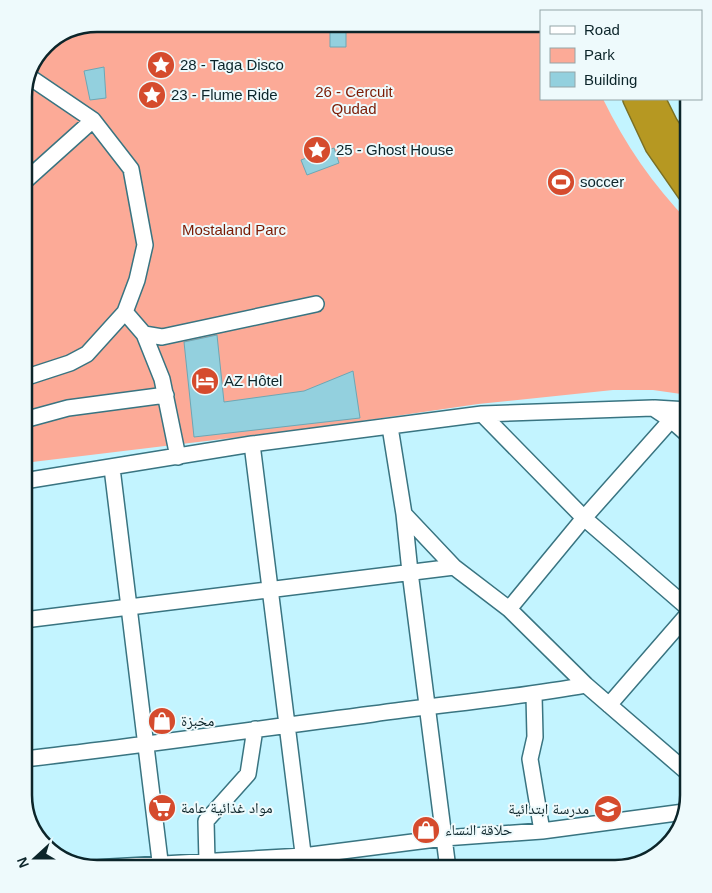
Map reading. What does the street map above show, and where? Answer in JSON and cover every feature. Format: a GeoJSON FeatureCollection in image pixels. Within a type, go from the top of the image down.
{"type":"FeatureCollection","features":[{"type":"Feature","properties":{"kind":"highway"},"geometry":{"type":"LineString","coordinates":[[634,100],[656,146],[680,180]]}},
{"type":"Feature","properties":{"kind":"highway"},"geometry":{"type":"LineString","coordinates":[[654,100],[667,125],[680,144]]}},
{"type":"Feature","properties":{"kind":"street"},"geometry":{"type":"LineString","coordinates":[[33,375],[70,363],[87,354],[125,312],[137,280],[145,245],[131,169],[93,120],[35,81]]}},
{"type":"Feature","properties":{"kind":"street"},"geometry":{"type":"LineString","coordinates":[[33,174],[93,120]]}},
{"type":"Feature","properties":{"kind":"street"},"geometry":{"type":"LineString","coordinates":[[144,334],[162,337],[316,304]]}},
{"type":"Feature","properties":{"kind":"street"},"geometry":{"type":"LineString","coordinates":[[125,312],[144,334],[162,379],[178,457]]}},
{"type":"Feature","properties":{"kind":"street"},"geometry":{"type":"LineString","coordinates":[[33,418],[68,408],[166,395]]}},
{"type":"Feature","properties":{"kind":"street"},"geometry":{"type":"LineString","coordinates":[[32,481],[252,444],[482,414],[653,408],[680,410]]}},
{"type":"Feature","properties":{"kind":"street"},"geometry":{"type":"LineString","coordinates":[[653,408],[680,428]]}},
{"type":"Feature","properties":{"kind":"street"},"geometry":{"type":"LineString","coordinates":[[482,414],[584,518],[680,601]]}},
{"type":"Feature","properties":{"kind":"street"},"geometry":{"type":"LineString","coordinates":[[509,609],[584,518],[671,420]]}},
{"type":"Feature","properties":{"kind":"street"},"geometry":{"type":"LineString","coordinates":[[390,427],[404,514],[447,860]]}},
{"type":"Feature","properties":{"kind":"street"},"geometry":{"type":"LineString","coordinates":[[252,444],[304,860]]}},
{"type":"Feature","properties":{"kind":"street"},"geometry":{"type":"LineString","coordinates":[[112,468],[160,860]]}},
{"type":"Feature","properties":{"kind":"street"},"geometry":{"type":"LineString","coordinates":[[404,514],[454,567],[509,609],[586,685],[680,767]]}},
{"type":"Feature","properties":{"kind":"street"},"geometry":{"type":"LineString","coordinates":[[32,619],[454,567]]}},
{"type":"Feature","properties":{"kind":"street"},"geometry":{"type":"LineString","coordinates":[[609,706],[680,623]]}},
{"type":"Feature","properties":{"kind":"street"},"geometry":{"type":"LineString","coordinates":[[32,758],[145,745],[428,706],[534,695],[586,685]]}},
{"type":"Feature","properties":{"kind":"street"},"geometry":{"type":"LineString","coordinates":[[534,695],[535,737],[530,759],[542,831]]}},
{"type":"Feature","properties":{"kind":"street"},"geometry":{"type":"LineString","coordinates":[[206,860],[206,821],[248,774],[255,730]]}},
{"type":"Feature","properties":{"kind":"street"},"geometry":{"type":"LineString","coordinates":[[321,860],[444,838],[542,831],[677,813]]}},
{"type":"Feature","properties":{"kind":"green space","name":"Mostaland Parc"},"geometry":{"type":"Polygon","coordinates":[[[97,32],[540,33],[540,100],[604,100],[641,163],[680,212],[680,394],[653,390],[613,390],[478,404],[314,428],[32,462],[33,93],[39,69],[46,58],[65,41],[76,36],[97,32]]]}},
{"type":"Feature","properties":{"kind":"building"},"geometry":{"type":"Polygon","coordinates":[[[330,32],[346,32],[346,47],[330,47],[330,32]]]}},
{"type":"Feature","properties":{"kind":"building"},"geometry":{"type":"Polygon","coordinates":[[[104,67],[106,98],[90,100],[84,71],[104,67]]]}},
{"type":"Feature","properties":{"kind":"building"},"geometry":{"type":"Polygon","coordinates":[[[334,148],[339,163],[307,175],[301,160],[334,148]]]}},
{"type":"Feature","properties":{"kind":"building","name":"AZ Hôtel"},"geometry":{"type":"Polygon","coordinates":[[[217,335],[224,402],[304,391],[353,371],[360,418],[194,437],[184,342],[217,335]]]}},
{"type":"Feature","properties":{"kind":"place","name":"28 - Taga Disco"},"geometry":{"type":"Point","coordinates":[161,65]}},
{"type":"Feature","properties":{"kind":"place","name":"23 - Flume Ride"},"geometry":{"type":"Point","coordinates":[152,95]}},
{"type":"Feature","properties":{"kind":"place","name":"25 - Ghost House"},"geometry":{"type":"Point","coordinates":[317,150]}},
{"type":"Feature","properties":{"kind":"place","name":"soccer"},"geometry":{"type":"Point","coordinates":[561,182]}},
{"type":"Feature","properties":{"kind":"place","name":"AZ Hôtel"},"geometry":{"type":"Point","coordinates":[205,381]}},
{"type":"Feature","properties":{"kind":"place","name":"مخبزة"},"geometry":{"type":"Point","coordinates":[162,721]}},
{"type":"Feature","properties":{"kind":"place","name":"مواد غذائية عامة"},"geometry":{"type":"Point","coordinates":[162,808]}},
{"type":"Feature","properties":{"kind":"place","name":"مدرسة ابتدائية"},"geometry":{"type":"Point","coordinates":[608,809]}},
{"type":"Feature","properties":{"kind":"place","name":"حلاقة النساء"},"geometry":{"type":"Point","coordinates":[426,830]}},
{"type":"Feature","properties":{"kind":"park label","name":"26 - Cercuit Qudad"},"geometry":{"type":"Point","coordinates":[354,100]}}]}
